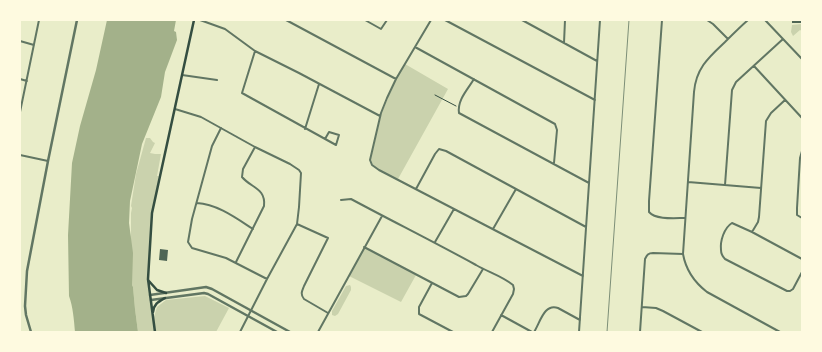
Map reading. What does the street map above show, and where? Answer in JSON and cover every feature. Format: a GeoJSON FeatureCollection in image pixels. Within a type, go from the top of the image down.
{"type":"FeatureCollection","features":[{"type":"Feature","properties":{"kind":"main road"},"geometry":{"type":"LineString","coordinates":[[155,332],[148,280],[152,214],[181,74],[194,20]]}},
{"type":"Feature","properties":{"kind":"main road"},"geometry":{"type":"LineString","coordinates":[[148,280],[157,290],[166,293]]}},
{"type":"Feature","properties":{"kind":"main road"},"geometry":{"type":"LineString","coordinates":[[152,314],[154,306],[165,298]]}},
{"type":"Feature","properties":{"kind":"street"},"geometry":{"type":"LineString","coordinates":[[20,112],[39,20]]}},
{"type":"Feature","properties":{"kind":"street"},"geometry":{"type":"LineString","coordinates":[[31,332],[24,309],[27,272],[77,20]]}},
{"type":"Feature","properties":{"kind":"street"},"geometry":{"type":"LineString","coordinates":[[200,20],[225,29],[255,51],[381,116]]}},
{"type":"Feature","properties":{"kind":"street"},"geometry":{"type":"LineString","coordinates":[[286,20],[396,79]]}},
{"type":"Feature","properties":{"kind":"street"},"geometry":{"type":"LineString","coordinates":[[365,20],[381,28],[387,20]]}},
{"type":"Feature","properties":{"kind":"street"},"geometry":{"type":"LineString","coordinates":[[431,20],[396,79],[387,98],[370,160],[372,165],[583,276]]}},
{"type":"Feature","properties":{"kind":"street"},"geometry":{"type":"LineString","coordinates":[[444,20],[595,100]]}},
{"type":"Feature","properties":{"kind":"street"},"geometry":{"type":"LineString","coordinates":[[522,20],[597,61]]}},
{"type":"Feature","properties":{"kind":"street"},"geometry":{"type":"LineString","coordinates":[[532,20],[532,25]]}},
{"type":"Feature","properties":{"kind":"street"},"geometry":{"type":"LineString","coordinates":[[564,43],[565,20]]}},
{"type":"Feature","properties":{"kind":"street"},"geometry":{"type":"LineString","coordinates":[[579,332],[600,20]]}},
{"type":"Feature","properties":{"kind":"street"},"geometry":{"type":"LineString","coordinates":[[662,20],[649,212],[652,216],[686,218]]}},
{"type":"Feature","properties":{"kind":"street"},"geometry":{"type":"LineString","coordinates":[[707,20],[728,39]]}},
{"type":"Feature","properties":{"kind":"street"},"geometry":{"type":"LineString","coordinates":[[748,20],[707,59],[697,77],[694,92],[683,254],[688,272],[699,287],[780,332]]}},
{"type":"Feature","properties":{"kind":"street"},"geometry":{"type":"LineString","coordinates":[[765,20],[802,59]]}},
{"type":"Feature","properties":{"kind":"street"},"geometry":{"type":"LineString","coordinates":[[725,185],[732,90],[736,82],[782,39]]}},
{"type":"Feature","properties":{"kind":"street"},"geometry":{"type":"LineString","coordinates":[[20,41],[34,45]]}},
{"type":"Feature","properties":{"kind":"street"},"geometry":{"type":"LineString","coordinates":[[415,47],[555,124],[557,130],[554,163]]}},
{"type":"Feature","properties":{"kind":"street"},"geometry":{"type":"LineString","coordinates":[[255,51],[242,93],[305,129],[336,145],[339,135],[330,132],[325,139]]}},
{"type":"Feature","properties":{"kind":"street"},"geometry":{"type":"LineString","coordinates":[[754,66],[802,118]]}},
{"type":"Feature","properties":{"kind":"street"},"geometry":{"type":"LineString","coordinates":[[181,74],[217,80]]}},
{"type":"Feature","properties":{"kind":"street"},"geometry":{"type":"LineString","coordinates":[[20,79],[27,81]]}},
{"type":"Feature","properties":{"kind":"street"},"geometry":{"type":"LineString","coordinates":[[474,79],[458,107],[459,112],[462,115],[589,183]]}},
{"type":"Feature","properties":{"kind":"street"},"geometry":{"type":"LineString","coordinates":[[305,129],[319,84]]}},
{"type":"Feature","properties":{"kind":"street"},"geometry":{"type":"LineString","coordinates":[[752,232],[758,222],[759,217],[766,121],[771,113],[785,100]]}},
{"type":"Feature","properties":{"kind":"street"},"geometry":{"type":"LineString","coordinates":[[174,108],[201,117],[290,164],[301,173],[300,207],[297,224],[240,332]]}},
{"type":"Feature","properties":{"kind":"street"},"geometry":{"type":"LineString","coordinates":[[221,128],[212,146],[188,242],[192,248],[215,254],[236,262],[267,279]]}},
{"type":"Feature","properties":{"kind":"street"},"geometry":{"type":"LineString","coordinates":[[236,262],[264,206],[265,201],[261,192],[245,181],[242,177],[243,169],[255,146]]}},
{"type":"Feature","properties":{"kind":"street"},"geometry":{"type":"LineString","coordinates":[[416,189],[435,154],[439,150],[446,151],[586,227]]}},
{"type":"Feature","properties":{"kind":"street"},"geometry":{"type":"LineString","coordinates":[[802,151],[800,158],[797,213],[797,215],[802,218]]}},
{"type":"Feature","properties":{"kind":"street"},"geometry":{"type":"LineString","coordinates":[[20,155],[48,161]]}},
{"type":"Feature","properties":{"kind":"street"},"geometry":{"type":"LineString","coordinates":[[688,182],[761,188]]}},
{"type":"Feature","properties":{"kind":"street"},"geometry":{"type":"LineString","coordinates":[[798,184],[802,185]]}},
{"type":"Feature","properties":{"kind":"street"},"geometry":{"type":"LineString","coordinates":[[493,229],[516,189]]}},
{"type":"Feature","properties":{"kind":"street"},"geometry":{"type":"LineString","coordinates":[[341,200],[351,199],[435,242],[513,285],[513,294],[492,332]]}},
{"type":"Feature","properties":{"kind":"street"},"geometry":{"type":"LineString","coordinates":[[197,203],[216,207],[253,229]]}},
{"type":"Feature","properties":{"kind":"street"},"geometry":{"type":"LineString","coordinates":[[435,242],[454,209]]}},
{"type":"Feature","properties":{"kind":"street"},"geometry":{"type":"LineString","coordinates":[[318,332],[382,216]]}},
{"type":"Feature","properties":{"kind":"street"},"geometry":{"type":"LineString","coordinates":[[802,259],[732,223],[728,225],[722,237],[721,251],[725,259],[787,291],[790,291],[793,288],[802,272]]}},
{"type":"Feature","properties":{"kind":"street"},"geometry":{"type":"LineString","coordinates":[[297,224],[328,238],[301,293],[304,299],[328,313]]}},
{"type":"Feature","properties":{"kind":"street"},"geometry":{"type":"LineString","coordinates":[[364,247],[459,297],[466,296],[471,291],[483,269]]}},
{"type":"Feature","properties":{"kind":"street"},"geometry":{"type":"LineString","coordinates":[[640,332],[645,259],[647,255],[650,253],[683,254]]}},
{"type":"Feature","properties":{"kind":"street"},"geometry":{"type":"LineString","coordinates":[[432,283],[419,307],[419,314],[453,332]]}},
{"type":"Feature","properties":{"kind":"street"},"geometry":{"type":"LineString","coordinates":[[150,295],[206,287],[290,332]]}},
{"type":"Feature","properties":{"kind":"street"},"geometry":{"type":"LineString","coordinates":[[151,300],[204,293],[208,294],[278,332]]}},
{"type":"Feature","properties":{"kind":"street"},"geometry":{"type":"LineString","coordinates":[[642,306],[656,308],[663,311],[702,332]]}},
{"type":"Feature","properties":{"kind":"street"},"geometry":{"type":"LineString","coordinates":[[501,315],[533,332],[545,311],[551,307],[558,308],[580,320]]}},
{"type":"Feature","properties":{"kind":"street"},"geometry":{"type":"LineString","coordinates":[[772,332],[774,328]]}},
{"type":"Feature","properties":{"kind":"path"},"geometry":{"type":"LineString","coordinates":[[435,95],[458,107]]}},
{"type":"Feature","properties":{"kind":"shaded area"},"geometry":{"type":"Polygon","coordinates":[[[107,20],[176,20],[174,31],[176,32],[177,40],[165,72],[161,97],[142,144],[130,201],[129,223],[133,253],[132,285],[138,332],[75,332],[69,296],[68,235],[72,163],[80,126],[96,70],[107,20]]]}},
{"type":"Feature","properties":{"kind":"shaded area"},"geometry":{"type":"Polygon","coordinates":[[[802,24],[802,31],[800,30],[793,36],[791,32],[792,25],[802,24]]]}},
{"type":"Feature","properties":{"kind":"shaded area"},"geometry":{"type":"Polygon","coordinates":[[[405,64],[448,89],[398,179],[378,170],[370,162],[382,112],[396,79],[405,64]]]}},
{"type":"Feature","properties":{"kind":"shaded area"},"geometry":{"type":"Polygon","coordinates":[[[146,138],[150,138],[155,143],[150,153],[161,154],[157,176],[159,176],[152,213],[148,279],[154,317],[157,307],[166,300],[205,296],[229,308],[216,332],[138,332],[132,285],[130,242],[131,206],[136,174],[146,138]]]}},
{"type":"Feature","properties":{"kind":"shaded area"},"geometry":{"type":"Polygon","coordinates":[[[364,247],[416,275],[401,302],[349,276],[364,247]]]}},
{"type":"Feature","properties":{"kind":"shaded area"},"geometry":{"type":"Polygon","coordinates":[[[350,285],[351,290],[338,314],[335,316],[332,315],[332,311],[346,286],[350,285]]]}},
{"type":"Feature","properties":{"kind":"building"},"geometry":{"type":"Polygon","coordinates":[[[792,20],[802,20],[802,23],[792,23],[792,20]]]}},
{"type":"Feature","properties":{"kind":"building"},"geometry":{"type":"Polygon","coordinates":[[[160,249],[168,250],[167,261],[159,260],[160,249]]]}},
{"type":"Feature","properties":{"kind":"railway"},"geometry":{"type":"LineString","coordinates":[[607,332],[629,20]]}}]}
